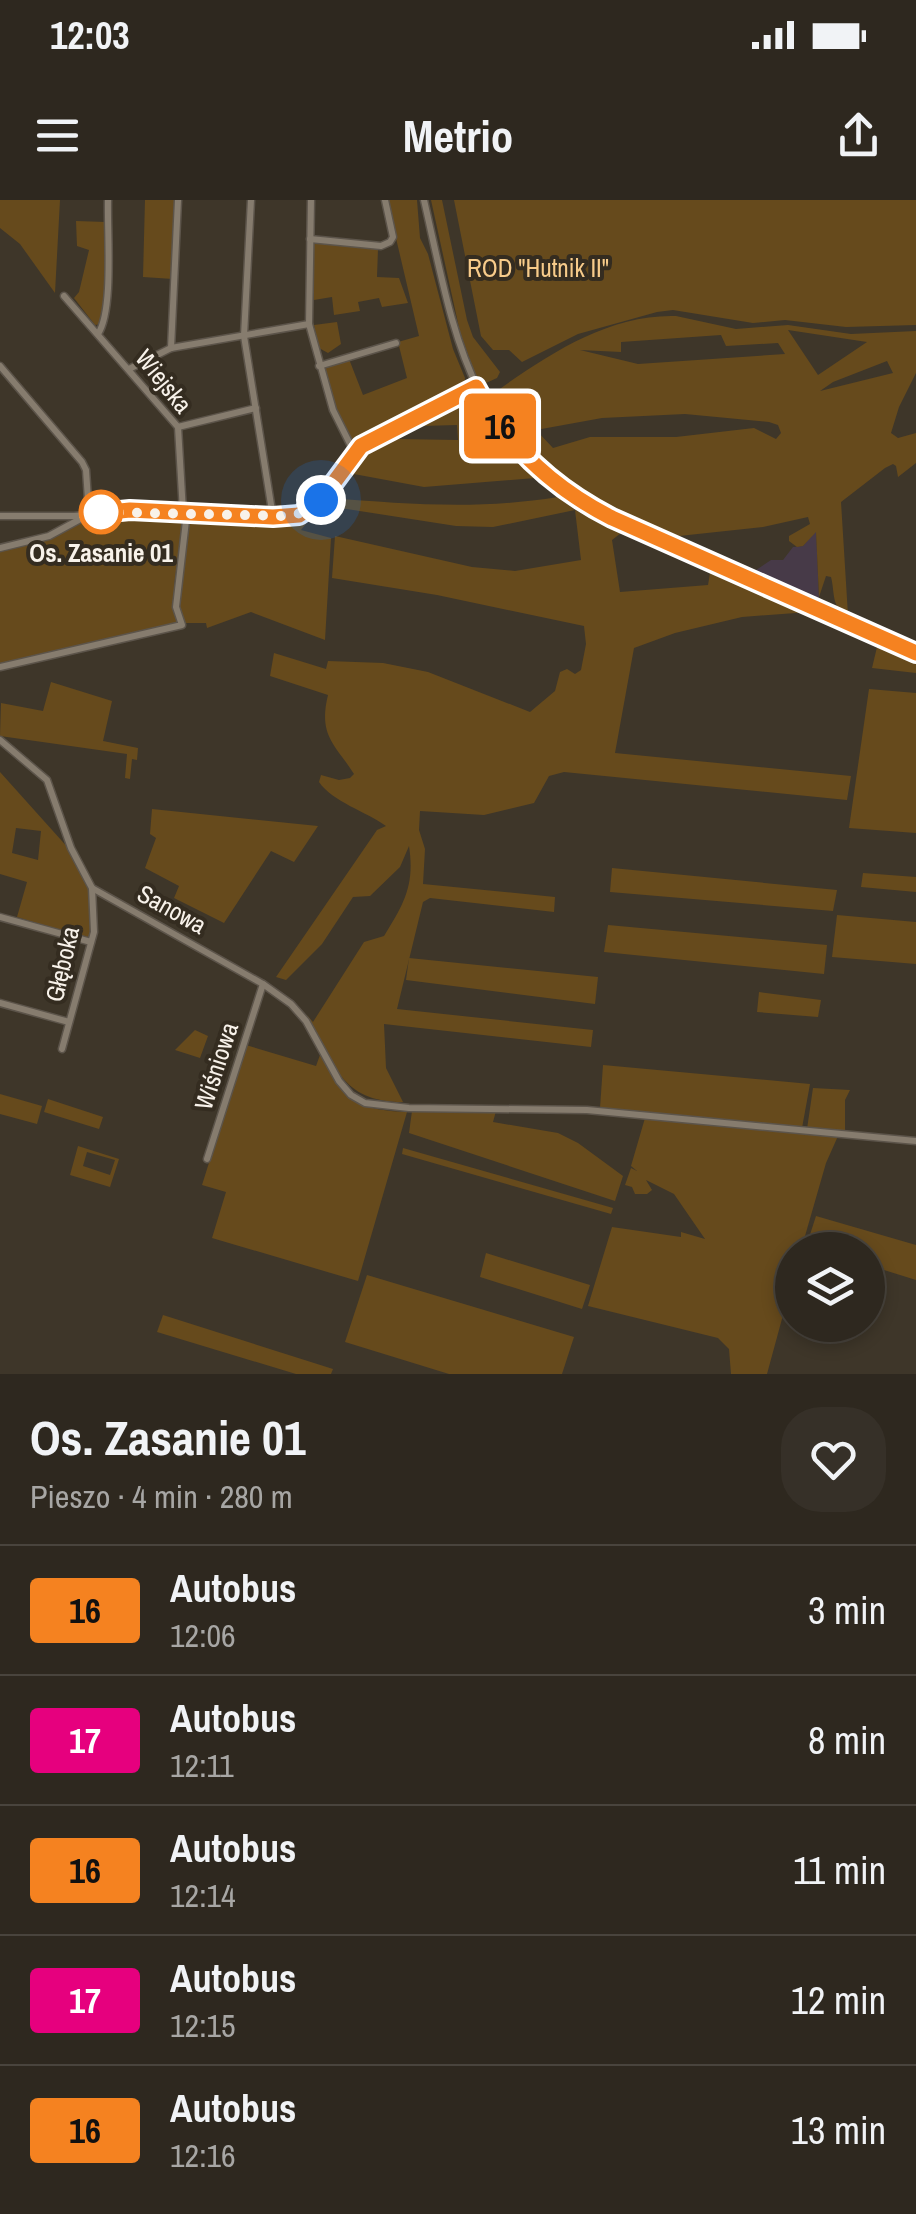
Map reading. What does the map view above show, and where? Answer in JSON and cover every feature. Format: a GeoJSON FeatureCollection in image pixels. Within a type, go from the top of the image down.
{"type":"FeatureCollection","features":[{"type":"Feature","properties":{"kind":"street"},"geometry":{"type":"LineString","coordinates":[[98,334],[103,327],[108,296],[108,200]]}},
{"type":"Feature","properties":{"kind":"street"},"geometry":{"type":"LineString","coordinates":[[171,348],[178,200]]}},
{"type":"Feature","properties":{"kind":"street"},"geometry":{"type":"LineString","coordinates":[[251,200],[244,336],[273,517]]}},
{"type":"Feature","properties":{"kind":"street"},"geometry":{"type":"LineString","coordinates":[[311,200],[308,324],[333,410],[354,452]]}},
{"type":"Feature","properties":{"kind":"street"},"geometry":{"type":"LineString","coordinates":[[310,238],[381,246],[390,242],[393,237],[385,200]]}},
{"type":"Feature","properties":{"kind":"street"},"geometry":{"type":"LineString","coordinates":[[424,200],[454,332],[476,387],[514,444],[546,476],[570,495],[612,518],[916,654]]}},
{"type":"Feature","properties":{"kind":"street","name":"Wiejska"},"geometry":{"type":"LineString","coordinates":[[0,667],[182,625],[176,607],[185,512],[178,428],[64,296]]}},
{"type":"Feature","properties":{"kind":"street"},"geometry":{"type":"LineString","coordinates":[[129,369],[171,348],[308,324]]}},
{"type":"Feature","properties":{"kind":"street"},"geometry":{"type":"LineString","coordinates":[[319,366],[396,343]]}},
{"type":"Feature","properties":{"kind":"street"},"geometry":{"type":"LineString","coordinates":[[0,366],[82,462],[90,514]]}},
{"type":"Feature","properties":{"kind":"street"},"geometry":{"type":"LineString","coordinates":[[0,516],[130,510],[299,515],[317,505],[354,452],[380,434],[476,387]]}},
{"type":"Feature","properties":{"kind":"street"},"geometry":{"type":"LineString","coordinates":[[178,428],[256,408]]}},
{"type":"Feature","properties":{"kind":"street"},"geometry":{"type":"LineString","coordinates":[[0,548],[49,536],[90,514]]}},
{"type":"Feature","properties":{"kind":"street"},"geometry":{"type":"LineString","coordinates":[[0,740],[47,780],[71,848],[92,888]]}},
{"type":"Feature","properties":{"kind":"street","name":"Głęboka"},"geometry":{"type":"LineString","coordinates":[[62,1049],[94,932],[92,888]]}},
{"type":"Feature","properties":{"kind":"street","name":"Sanowa"},"geometry":{"type":"LineString","coordinates":[[92,888],[263,984],[291,1004],[306,1021],[340,1082],[351,1094],[384,1107],[584,1110],[916,1141]]}},
{"type":"Feature","properties":{"kind":"street"},"geometry":{"type":"LineString","coordinates":[[0,916],[90,942]]}},
{"type":"Feature","properties":{"kind":"street","name":"Wiśniowa"},"geometry":{"type":"LineString","coordinates":[[207,1159],[263,984]]}},
{"type":"Feature","properties":{"kind":"street"},"geometry":{"type":"LineString","coordinates":[[0,1003],[69,1022]]}},
{"type":"Feature","properties":{"kind":"shaded area"},"geometry":{"type":"Polygon","coordinates":[[[816,530],[819,597],[824,607],[753,572],[771,560],[783,560],[793,547],[803,546],[816,530]]]}},
{"type":"Feature","properties":{"kind":"green space"},"geometry":{"type":"Polygon","coordinates":[[[0,200],[60,200],[55,293],[20,244],[0,228],[0,200]]]}},
{"type":"Feature","properties":{"kind":"green space"},"geometry":{"type":"Polygon","coordinates":[[[145,200],[177,200],[173,279],[143,277],[145,200]]]}},
{"type":"Feature","properties":{"kind":"green space"},"geometry":{"type":"Polygon","coordinates":[[[387,200],[417,200],[420,238],[465,378],[453,395],[353,447],[324,368],[349,359],[363,395],[407,378],[398,342],[419,336],[387,200]]]}},
{"type":"Feature","properties":{"kind":"green space"},"geometry":{"type":"Polygon","coordinates":[[[431,200],[442,200],[473,337],[500,372],[486,383],[477,379],[460,332],[431,200]]]}},
{"type":"Feature","properties":{"kind":"green space","name":"ROD \"Hutnik II\""},"geometry":{"type":"Polygon","coordinates":[[[454,200],[916,200],[916,325],[846,327],[785,320],[753,323],[673,310],[578,334],[522,362],[509,350],[493,350],[481,336],[454,200]]]}},
{"type":"Feature","properties":{"kind":"green space"},"geometry":{"type":"Polygon","coordinates":[[[76,221],[106,222],[105,305],[101,324],[95,325],[74,298],[89,250],[77,246],[76,221]]]}},
{"type":"Feature","properties":{"kind":"green space"},"geometry":{"type":"Polygon","coordinates":[[[314,243],[378,249],[377,277],[399,278],[408,303],[382,307],[379,298],[358,302],[360,311],[334,315],[332,297],[314,300],[314,243]]]}},
{"type":"Feature","properties":{"kind":"green space"},"geometry":{"type":"Polygon","coordinates":[[[676,316],[736,329],[788,325],[851,334],[916,331],[916,373],[891,433],[898,438],[916,433],[916,463],[898,477],[896,466],[885,468],[841,502],[848,615],[836,604],[831,577],[826,576],[819,597],[816,532],[803,546],[789,541],[789,536],[810,524],[808,517],[763,527],[679,536],[612,507],[561,478],[514,434],[491,402],[491,395],[578,340],[650,317],[676,316]],[[788,330],[818,375],[867,342],[788,330]],[[721,335],[621,342],[621,352],[580,350],[638,364],[785,354],[778,343],[726,346],[721,335]],[[887,361],[820,391],[893,373],[887,361]],[[685,414],[602,418],[536,430],[553,448],[590,437],[676,437],[754,428],[776,439],[781,433],[778,425],[769,422],[685,414]]]}},
{"type":"Feature","properties":{"kind":"green space"},"geometry":{"type":"Polygon","coordinates":[[[337,322],[341,344],[328,353],[319,348],[314,325],[337,322]]]}},
{"type":"Feature","properties":{"kind":"green space"},"geometry":{"type":"Polygon","coordinates":[[[471,402],[505,449],[535,478],[424,487],[343,472],[386,435],[471,402]],[[457,425],[422,426],[395,439],[458,440],[457,425]]]}},
{"type":"Feature","properties":{"kind":"green space"},"geometry":{"type":"Polygon","coordinates":[[[558,497],[575,510],[493,527],[456,526],[321,505],[328,498],[471,505],[558,497]]]}},
{"type":"Feature","properties":{"kind":"green space"},"geometry":{"type":"Polygon","coordinates":[[[318,509],[301,530],[331,538],[325,640],[251,612],[207,628],[206,623],[185,623],[178,609],[179,623],[0,665],[0,551],[58,535],[79,523],[183,518],[174,586],[179,587],[188,519],[192,516],[272,520],[318,509]]]}},
{"type":"Feature","properties":{"kind":"green space"},"geometry":{"type":"Polygon","coordinates":[[[575,510],[621,533],[612,540],[620,592],[708,585],[710,573],[731,577],[809,612],[742,617],[675,633],[634,648],[615,753],[851,776],[847,800],[564,772],[549,776],[534,803],[484,815],[420,811],[419,830],[425,849],[423,884],[555,897],[554,912],[430,898],[423,902],[397,1009],[593,1030],[591,1047],[384,1024],[386,1068],[403,1102],[365,1095],[352,1087],[333,1064],[307,1015],[313,1022],[364,942],[384,936],[391,925],[409,883],[409,846],[400,867],[370,896],[353,897],[322,944],[286,980],[276,977],[377,830],[386,826],[341,801],[319,782],[321,775],[339,780],[354,774],[327,730],[328,695],[270,676],[274,653],[326,669],[328,661],[383,663],[428,672],[530,712],[555,691],[560,672],[567,669],[575,674],[581,670],[586,644],[584,626],[332,578],[335,536],[472,567],[515,571],[581,560],[575,510]]]}},
{"type":"Feature","properties":{"kind":"green space"},"geometry":{"type":"Polygon","coordinates":[[[878,643],[916,660],[916,673],[872,668],[878,643]]]}},
{"type":"Feature","properties":{"kind":"green space"},"geometry":{"type":"Polygon","coordinates":[[[51,682],[112,701],[103,741],[138,748],[137,760],[132,759],[130,779],[125,778],[127,754],[0,736],[1,703],[43,711],[51,682]]]}},
{"type":"Feature","properties":{"kind":"green space"},"geometry":{"type":"Polygon","coordinates":[[[869,689],[916,693],[916,833],[849,828],[869,689]]]}},
{"type":"Feature","properties":{"kind":"green space"},"geometry":{"type":"Polygon","coordinates":[[[0,772],[70,850],[90,891],[90,939],[17,917],[27,882],[0,874],[0,772]],[[16,828],[12,853],[38,860],[41,831],[16,828]]]}},
{"type":"Feature","properties":{"kind":"green space"},"geometry":{"type":"Polygon","coordinates":[[[152,809],[318,826],[294,862],[271,851],[224,923],[174,898],[179,886],[145,868],[156,838],[150,834],[152,809]]]}},
{"type":"Feature","properties":{"kind":"green space"},"geometry":{"type":"Polygon","coordinates":[[[612,868],[837,890],[833,911],[610,892],[612,868]]]}},
{"type":"Feature","properties":{"kind":"green space"},"geometry":{"type":"Polygon","coordinates":[[[863,873],[916,877],[916,892],[861,887],[863,873]]]}},
{"type":"Feature","properties":{"kind":"green space"},"geometry":{"type":"Polygon","coordinates":[[[837,915],[916,922],[916,964],[832,957],[837,915]]]}},
{"type":"Feature","properties":{"kind":"green space"},"geometry":{"type":"Polygon","coordinates":[[[608,925],[827,945],[824,974],[604,952],[608,925]]]}},
{"type":"Feature","properties":{"kind":"green space"},"geometry":{"type":"Polygon","coordinates":[[[409,958],[598,977],[595,1004],[406,980],[409,958]]]}},
{"type":"Feature","properties":{"kind":"green space"},"geometry":{"type":"Polygon","coordinates":[[[759,992],[821,1000],[818,1017],[757,1012],[759,992]]]}},
{"type":"Feature","properties":{"kind":"green space"},"geometry":{"type":"Polygon","coordinates":[[[195,1030],[208,1036],[200,1058],[175,1050],[195,1030]]]}},
{"type":"Feature","properties":{"kind":"green space"},"geometry":{"type":"Polygon","coordinates":[[[246,1045],[316,1066],[320,1055],[345,1092],[363,1105],[407,1112],[358,1281],[212,1238],[226,1192],[202,1185],[246,1045]]]}},
{"type":"Feature","properties":{"kind":"green space"},"geometry":{"type":"Polygon","coordinates":[[[603,1065],[810,1084],[802,1128],[600,1108],[603,1065]]]}},
{"type":"Feature","properties":{"kind":"green space"},"geometry":{"type":"Polygon","coordinates":[[[813,1088],[850,1090],[845,1100],[845,1132],[807,1129],[813,1088]]]}},
{"type":"Feature","properties":{"kind":"green space"},"geometry":{"type":"Polygon","coordinates":[[[0,1094],[42,1106],[37,1124],[0,1114],[0,1094]]]}},
{"type":"Feature","properties":{"kind":"green space"},"geometry":{"type":"Polygon","coordinates":[[[48,1099],[103,1117],[99,1129],[44,1112],[48,1099]]]}},
{"type":"Feature","properties":{"kind":"green space"},"geometry":{"type":"Polygon","coordinates":[[[412,1111],[496,1111],[493,1122],[558,1133],[623,1176],[615,1201],[409,1133],[412,1111]]]}},
{"type":"Feature","properties":{"kind":"green space"},"geometry":{"type":"Polygon","coordinates":[[[645,1118],[838,1136],[806,1232],[775,1232],[776,1342],[767,1374],[731,1374],[729,1349],[718,1338],[588,1306],[612,1227],[681,1237],[681,1232],[705,1239],[674,1194],[646,1180],[652,1190],[647,1194],[635,1194],[632,1187],[625,1185],[631,1168],[637,1171],[631,1166],[645,1118]]]}},
{"type":"Feature","properties":{"kind":"green space"},"geometry":{"type":"Polygon","coordinates":[[[78,1146],[119,1159],[110,1187],[70,1175],[78,1146]],[[87,1152],[83,1166],[110,1175],[115,1160],[87,1152]]]}},
{"type":"Feature","properties":{"kind":"green space"},"geometry":{"type":"Polygon","coordinates":[[[403,1148],[613,1208],[611,1214],[402,1154],[403,1148]]]}},
{"type":"Feature","properties":{"kind":"green space"},"geometry":{"type":"Polygon","coordinates":[[[816,1216],[871,1232],[811,1232],[816,1216]]]}},
{"type":"Feature","properties":{"kind":"green space"},"geometry":{"type":"Polygon","coordinates":[[[885,1236],[916,1245],[916,1280],[885,1270],[885,1236]]]}},
{"type":"Feature","properties":{"kind":"green space"},"geometry":{"type":"Polygon","coordinates":[[[486,1253],[590,1285],[582,1309],[480,1277],[486,1253]]]}},
{"type":"Feature","properties":{"kind":"green space"},"geometry":{"type":"Polygon","coordinates":[[[367,1275],[574,1337],[562,1374],[449,1374],[345,1342],[367,1275]]]}},
{"type":"Feature","properties":{"kind":"green space"},"geometry":{"type":"Polygon","coordinates":[[[163,1315],[333,1369],[331,1374],[296,1374],[157,1332],[163,1315]]]}},
{"type":"Feature","properties":{"kind":"bus line","name":"16"},"geometry":{"type":"LineString","coordinates":[[90,514],[130,510],[299,515],[321,500],[361,446],[476,387],[514,444],[570,495],[612,518],[916,653]]}},
{"type":"Feature","properties":{"kind":"place","name":"Os. Zasanie 01"},"geometry":{"type":"Point","coordinates":[101,512]}},
{"type":"Feature","properties":{"kind":"route"},"geometry":{"type":"LineString","coordinates":[[101,512],[273,517],[299,515],[321,500]]}}]}
